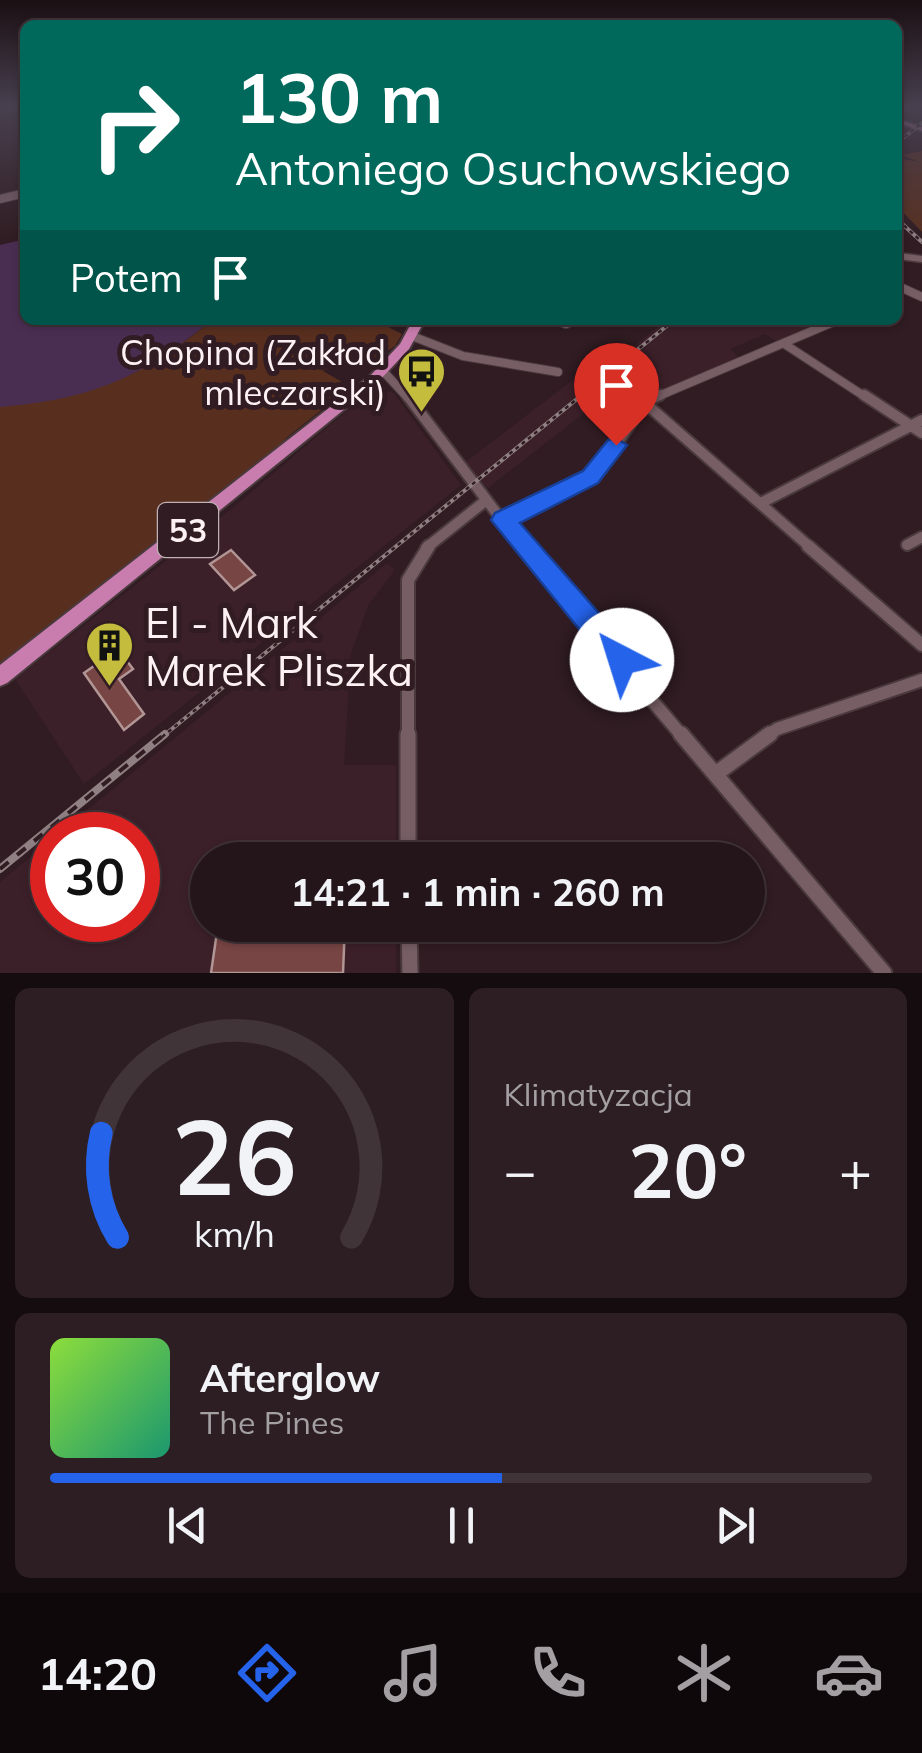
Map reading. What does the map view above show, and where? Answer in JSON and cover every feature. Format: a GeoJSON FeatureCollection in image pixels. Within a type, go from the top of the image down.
{"type":"FeatureCollection","features":[{"type":"Feature","properties":{"kind":"main road","name":"53"},"geometry":{"type":"LineString","coordinates":[[0,677],[378,375],[417,325]]}},
{"type":"Feature","properties":{"kind":"street"},"geometry":{"type":"LineString","coordinates":[[503,520],[598,471],[645,403],[827,325]]}},
{"type":"Feature","properties":{"kind":"street"},"geometry":{"type":"LineString","coordinates":[[412,336],[427,338],[463,356],[541,365],[558,372]]}},
{"type":"Feature","properties":{"kind":"street"},"geometry":{"type":"LineString","coordinates":[[786,344],[922,433]]}},
{"type":"Feature","properties":{"kind":"street"},"geometry":{"type":"LineString","coordinates":[[378,375],[404,393],[484,502],[884,973]]}},
{"type":"Feature","properties":{"kind":"street"},"geometry":{"type":"LineString","coordinates":[[645,403],[922,644]]}},
{"type":"Feature","properties":{"kind":"street"},"geometry":{"type":"LineString","coordinates":[[761,503],[922,420]]}},
{"type":"Feature","properties":{"kind":"street"},"geometry":{"type":"LineString","coordinates":[[408,842],[408,580],[425,548],[484,502]]}},
{"type":"Feature","properties":{"kind":"street"},"geometry":{"type":"LineString","coordinates":[[906,546],[922,537]]}},
{"type":"Feature","properties":{"kind":"street"},"geometry":{"type":"LineString","coordinates":[[716,773],[776,729],[922,680]]}},
{"type":"Feature","properties":{"kind":"street"},"geometry":{"type":"LineString","coordinates":[[409,942],[410,973]]}},
{"type":"Feature","properties":{"kind":"shaded area"},"geometry":{"type":"Polygon","coordinates":[[[922,151],[922,232],[902,211],[902,159],[919,162],[902,155],[922,151]]]}},
{"type":"Feature","properties":{"kind":"shaded area"},"geometry":{"type":"Polygon","coordinates":[[[20,240],[20,325],[206,325],[162,357],[114,382],[62,398],[0,407],[0,245],[20,240]]]}},
{"type":"Feature","properties":{"kind":"shaded area"},"geometry":{"type":"Polygon","coordinates":[[[206,325],[384,325],[402,334],[395,346],[373,361],[353,353],[323,371],[342,382],[339,396],[285,439],[287,443],[0,667],[0,406],[61,398],[114,382],[206,325]]]}},
{"type":"Feature","properties":{"kind":"shaded area"},"geometry":{"type":"Polygon","coordinates":[[[660,325],[817,325],[779,343],[765,334],[730,349],[742,360],[653,395],[629,378],[488,488],[463,464],[599,360],[613,364],[660,325]]]}},
{"type":"Feature","properties":{"kind":"shaded area"},"geometry":{"type":"Polygon","coordinates":[[[374,388],[393,392],[461,485],[84,784],[15,679],[217,521],[374,388]]]}},
{"type":"Feature","properties":{"kind":"shaded area"},"geometry":{"type":"Polygon","coordinates":[[[387,563],[395,570],[369,604],[351,653],[344,765],[396,765],[396,842],[190,842],[190,942],[396,942],[396,973],[0,973],[0,882],[30,857],[30,942],[160,942],[160,812],[85,812],[387,563]]]}},
{"type":"Feature","properties":{"kind":"building"},"geometry":{"type":"Polygon","coordinates":[[[231,550],[255,575],[234,590],[210,564],[231,550]]]}},
{"type":"Feature","properties":{"kind":"building","name":"El - Mark Marek Pliszka"},"geometry":{"type":"Polygon","coordinates":[[[118,649],[133,669],[119,679],[144,714],[124,730],[84,673],[118,649]]]}},
{"type":"Feature","properties":{"kind":"building"},"geometry":{"type":"Polygon","coordinates":[[[216,942],[344,942],[343,973],[211,973],[216,942]]]}},
{"type":"Feature","properties":{"kind":"railway"},"geometry":{"type":"LineString","coordinates":[[902,224],[922,242]]}},
{"type":"Feature","properties":{"kind":"railway"},"geometry":{"type":"LineString","coordinates":[[162,737],[668,325]]}},
{"type":"Feature","properties":{"kind":"railway"},"geometry":{"type":"LineString","coordinates":[[0,869],[165,734]]}},
{"type":"Feature","properties":{"kind":"place","name":"Chopina (Zakład mleczarski)"},"geometry":{"type":"Point","coordinates":[421,414]}},
{"type":"Feature","properties":{"kind":"place","name":"El - Mark Marek Pliszka"},"geometry":{"type":"Point","coordinates":[110,688]}},
{"type":"Feature","properties":{"kind":"route"},"geometry":{"type":"LineString","coordinates":[[616,445],[590,477],[503,520],[622,660]]}}]}
